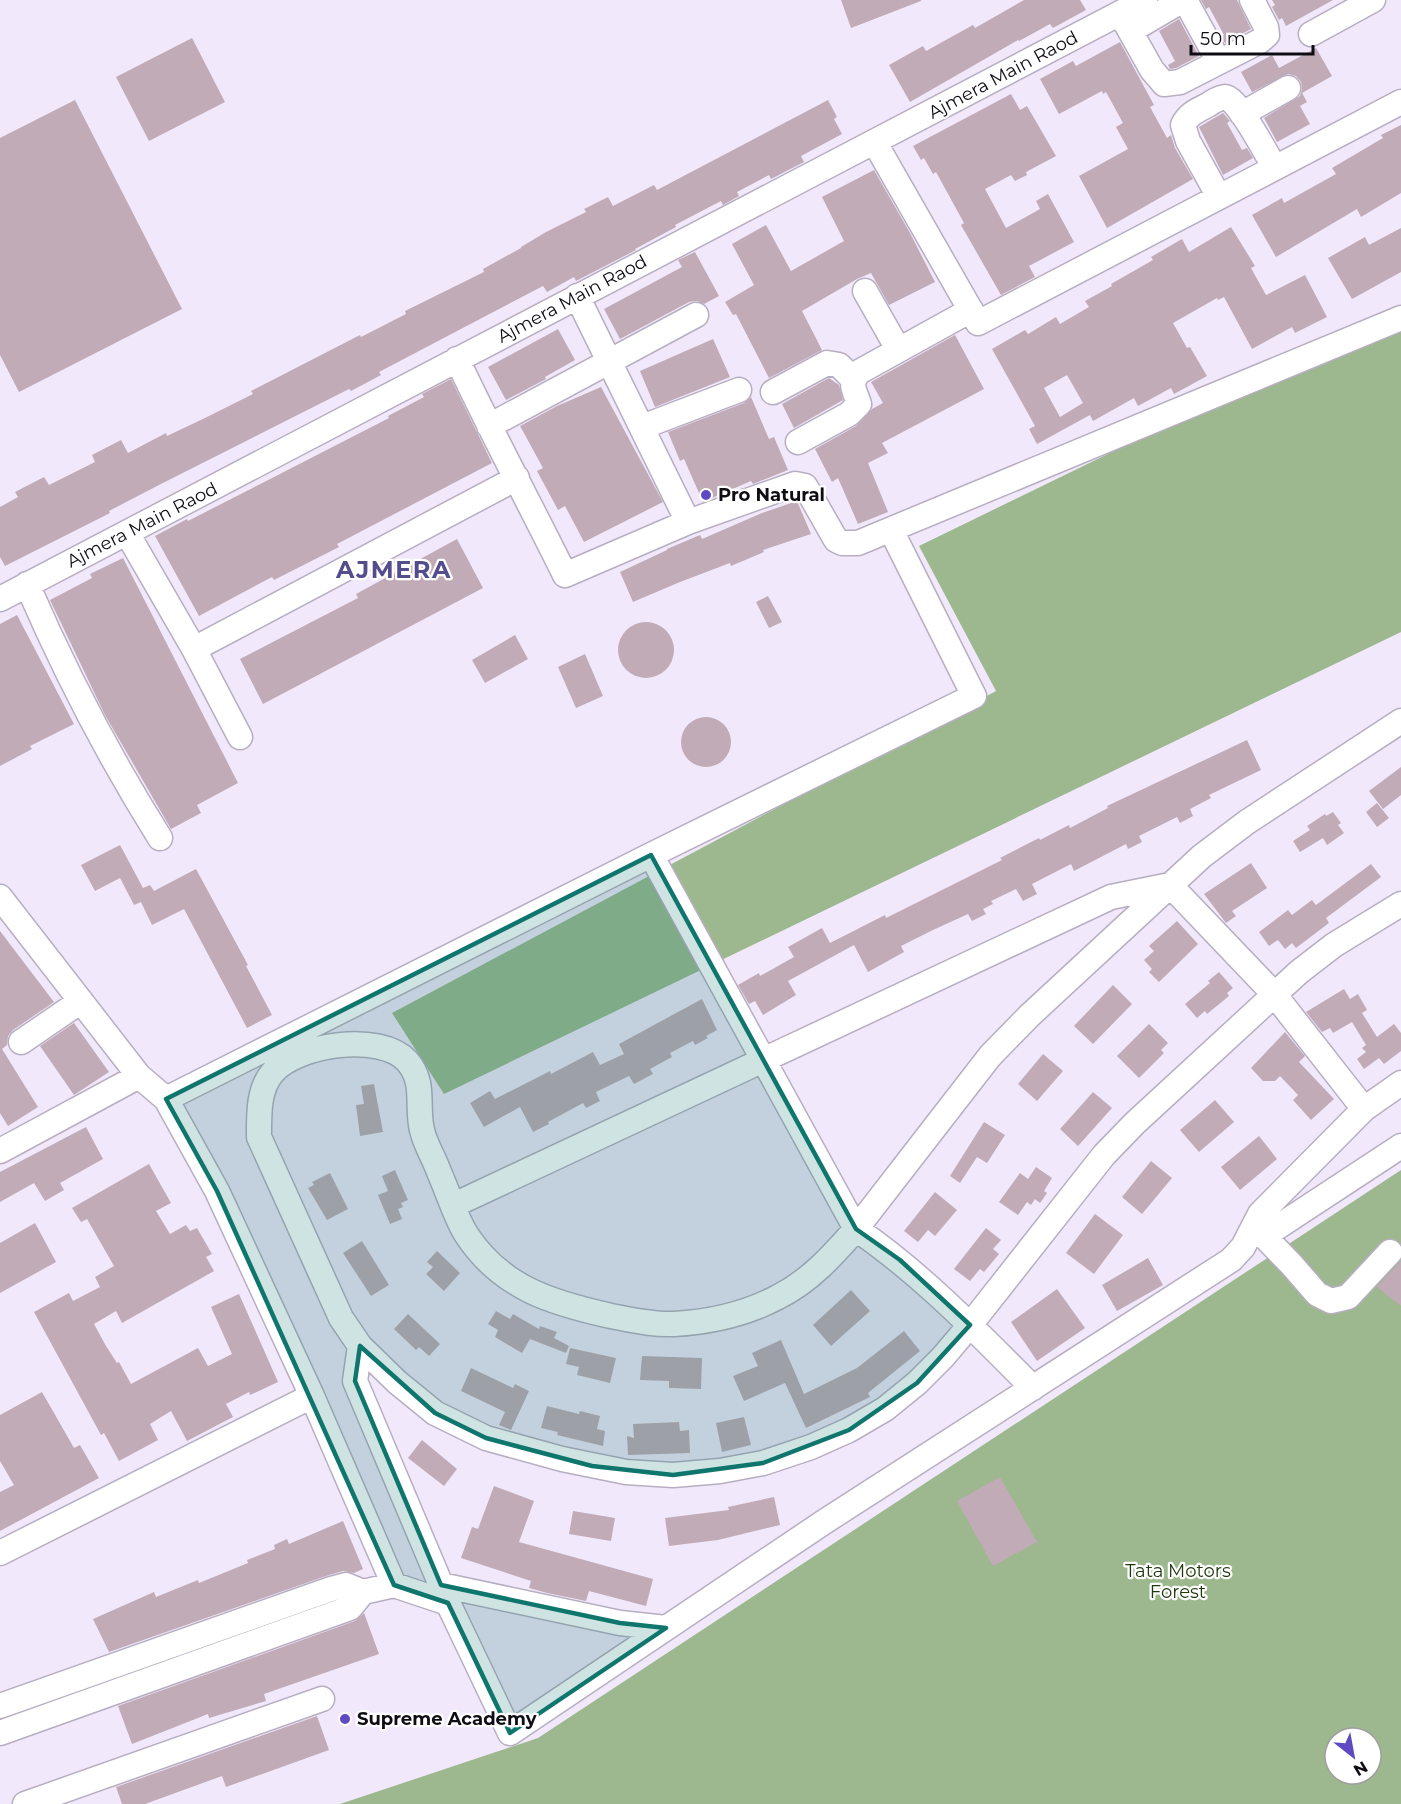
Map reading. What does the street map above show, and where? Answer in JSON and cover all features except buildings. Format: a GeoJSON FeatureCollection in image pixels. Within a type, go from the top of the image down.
{"type":"FeatureCollection","features":[{"type":"Feature","properties":{"kind":"street","name":"Ajmera Main Raod"},"geometry":{"type":"LineString","coordinates":[[0,599],[577,296],[875,143],[1125,22],[1145,0]]}},
{"type":"Feature","properties":{"kind":"street"},"geometry":{"type":"LineString","coordinates":[[1219,62],[1184,0],[1125,22],[1152,70],[1164,84],[1180,82],[1260,41],[1267,35],[1266,27],[1252,0]]}},
{"type":"Feature","properties":{"kind":"street"},"geometry":{"type":"LineString","coordinates":[[1311,34],[1373,0]]}},
{"type":"Feature","properties":{"kind":"street"},"geometry":{"type":"LineString","coordinates":[[1242,114],[1288,88]]}},
{"type":"Feature","properties":{"kind":"street"},"geometry":{"type":"LineString","coordinates":[[1219,197],[1188,141],[1184,125],[1192,114],[1225,97],[1231,99],[1253,129],[1275,168]]}},
{"type":"Feature","properties":{"kind":"street"},"geometry":{"type":"LineString","coordinates":[[875,143],[978,323],[1401,102]]}},
{"type":"Feature","properties":{"kind":"street"},"geometry":{"type":"LineString","coordinates":[[865,291],[898,349]]}},
{"type":"Feature","properties":{"kind":"street"},"geometry":{"type":"LineString","coordinates":[[577,296],[688,522]]}},
{"type":"Feature","properties":{"kind":"street"},"geometry":{"type":"LineString","coordinates":[[798,442],[856,409],[859,404],[852,385],[853,379],[859,372],[971,310]]}},
{"type":"Feature","properties":{"kind":"street"},"geometry":{"type":"LineString","coordinates":[[489,426],[696,315]]}},
{"type":"Feature","properties":{"kind":"street"},"geometry":{"type":"LineString","coordinates":[[457,359],[565,575],[688,522],[800,484],[808,491],[836,540],[842,543],[858,543],[1401,318]]}},
{"type":"Feature","properties":{"kind":"street"},"geometry":{"type":"LineString","coordinates":[[773,393],[828,363],[838,365],[853,379]]}},
{"type":"Feature","properties":{"kind":"street"},"geometry":{"type":"LineString","coordinates":[[642,427],[739,390]]}},
{"type":"Feature","properties":{"kind":"street"},"geometry":{"type":"LineString","coordinates":[[194,649],[518,478]]}},
{"type":"Feature","properties":{"kind":"street"},"geometry":{"type":"LineString","coordinates":[[166,1099],[651,855],[974,696],[891,530]]}},
{"type":"Feature","properties":{"kind":"street"},"geometry":{"type":"LineString","coordinates":[[127,533],[194,649],[240,737]]}},
{"type":"Feature","properties":{"kind":"street"},"geometry":{"type":"LineString","coordinates":[[27,584],[52,643],[111,757],[160,838]]}},
{"type":"Feature","properties":{"kind":"street"},"geometry":{"type":"LineString","coordinates":[[1401,721],[1247,822],[1202,856],[1170,885],[1029,1016],[990,1056],[856,1229],[817,1270],[799,1285],[757,1307],[727,1317],[672,1324],[646,1322],[570,1306],[543,1298],[518,1285],[476,1248],[465,1232],[421,1130],[418,1081],[408,1062],[393,1050],[371,1044],[336,1046],[318,1049],[289,1060],[274,1071],[264,1087],[259,1111],[259,1137],[341,1318],[360,1346],[397,1382],[435,1413],[486,1438],[530,1451],[626,1472],[673,1475],[720,1471],[763,1463],[811,1447],[849,1430],[885,1409],[917,1383],[970,1325],[1104,1155],[1135,1123],[1299,972],[1334,945],[1401,904]]}},
{"type":"Feature","properties":{"kind":"street"},"geometry":{"type":"LineString","coordinates":[[651,855],[856,1229],[900,1260],[1033,1388]]}},
{"type":"Feature","properties":{"kind":"street"},"geometry":{"type":"LineString","coordinates":[[1170,885],[1275,994],[1364,1109]]}},
{"type":"Feature","properties":{"kind":"street"},"geometry":{"type":"LineString","coordinates":[[454,1205],[1111,897],[1170,885]]}},
{"type":"Feature","properties":{"kind":"street"},"geometry":{"type":"LineString","coordinates":[[0,897],[139,1076],[166,1099],[217,1191],[312,1396],[394,1586]]}},
{"type":"Feature","properties":{"kind":"street"},"geometry":{"type":"LineString","coordinates":[[21,1042],[81,1001]]}},
{"type":"Feature","properties":{"kind":"street"},"geometry":{"type":"LineString","coordinates":[[0,1151],[139,1076]]}},
{"type":"Feature","properties":{"kind":"street"},"geometry":{"type":"LineString","coordinates":[[1390,1252],[1348,1297],[1331,1301],[1317,1294],[1259,1231],[1260,1214],[1364,1109],[1401,1083]]}},
{"type":"Feature","properties":{"kind":"street"},"geometry":{"type":"LineString","coordinates":[[0,1706],[346,1585],[363,1592],[394,1586],[448,1603],[510,1733],[824,1522],[1231,1260],[1259,1231],[1401,1146]]}},
{"type":"Feature","properties":{"kind":"street"},"geometry":{"type":"LineString","coordinates":[[360,1346],[355,1381],[441,1586],[620,1623],[666,1628]]}},
{"type":"Feature","properties":{"kind":"street"},"geometry":{"type":"LineString","coordinates":[[0,1553],[312,1396]]}},
{"type":"Feature","properties":{"kind":"street"},"geometry":{"type":"LineString","coordinates":[[0,1733],[350,1608],[363,1592]]}},
{"type":"Feature","properties":{"kind":"street"},"geometry":{"type":"LineString","coordinates":[[259,1614],[266,1638]]}},
{"type":"Feature","properties":{"kind":"street"},"geometry":{"type":"LineString","coordinates":[[126,1661],[136,1684]]}},
{"type":"Feature","properties":{"kind":"street"},"geometry":{"type":"LineString","coordinates":[[25,1804],[322,1699]]}},
{"type":"Feature","properties":{"kind":"highlighted area"},"geometry":{"type":"Polygon","coordinates":[[[651,855],[856,1229],[900,1260],[970,1325],[917,1383],[849,1430],[763,1463],[673,1475],[592,1466],[486,1438],[435,1413],[360,1346],[355,1381],[441,1585],[620,1623],[666,1628],[510,1733],[448,1603],[394,1585],[217,1191],[166,1099],[651,855]]]}},
{"type":"Feature","properties":{"kind":"green space"},"geometry":{"type":"Polygon","coordinates":[[[1401,311],[1401,632],[444,1094],[392,1013],[996,691],[919,546],[1401,311]]]}},
{"type":"Feature","properties":{"kind":"green space","name":"Tata Motors Forest"},"geometry":{"type":"Polygon","coordinates":[[[1401,1170],[1401,1804],[340,1804],[538,1738],[1401,1170]]]}},
{"type":"Feature","properties":{"kind":"place","name":"Pro Natural"},"geometry":{"type":"Point","coordinates":[706,495]}},
{"type":"Feature","properties":{"kind":"place","name":"Supreme Academy"},"geometry":{"type":"Point","coordinates":[345,1719]}},
{"type":"Feature","properties":{"kind":"district","name":"AJMERA"},"geometry":{"type":"Point","coordinates":[394,570]}}]}
